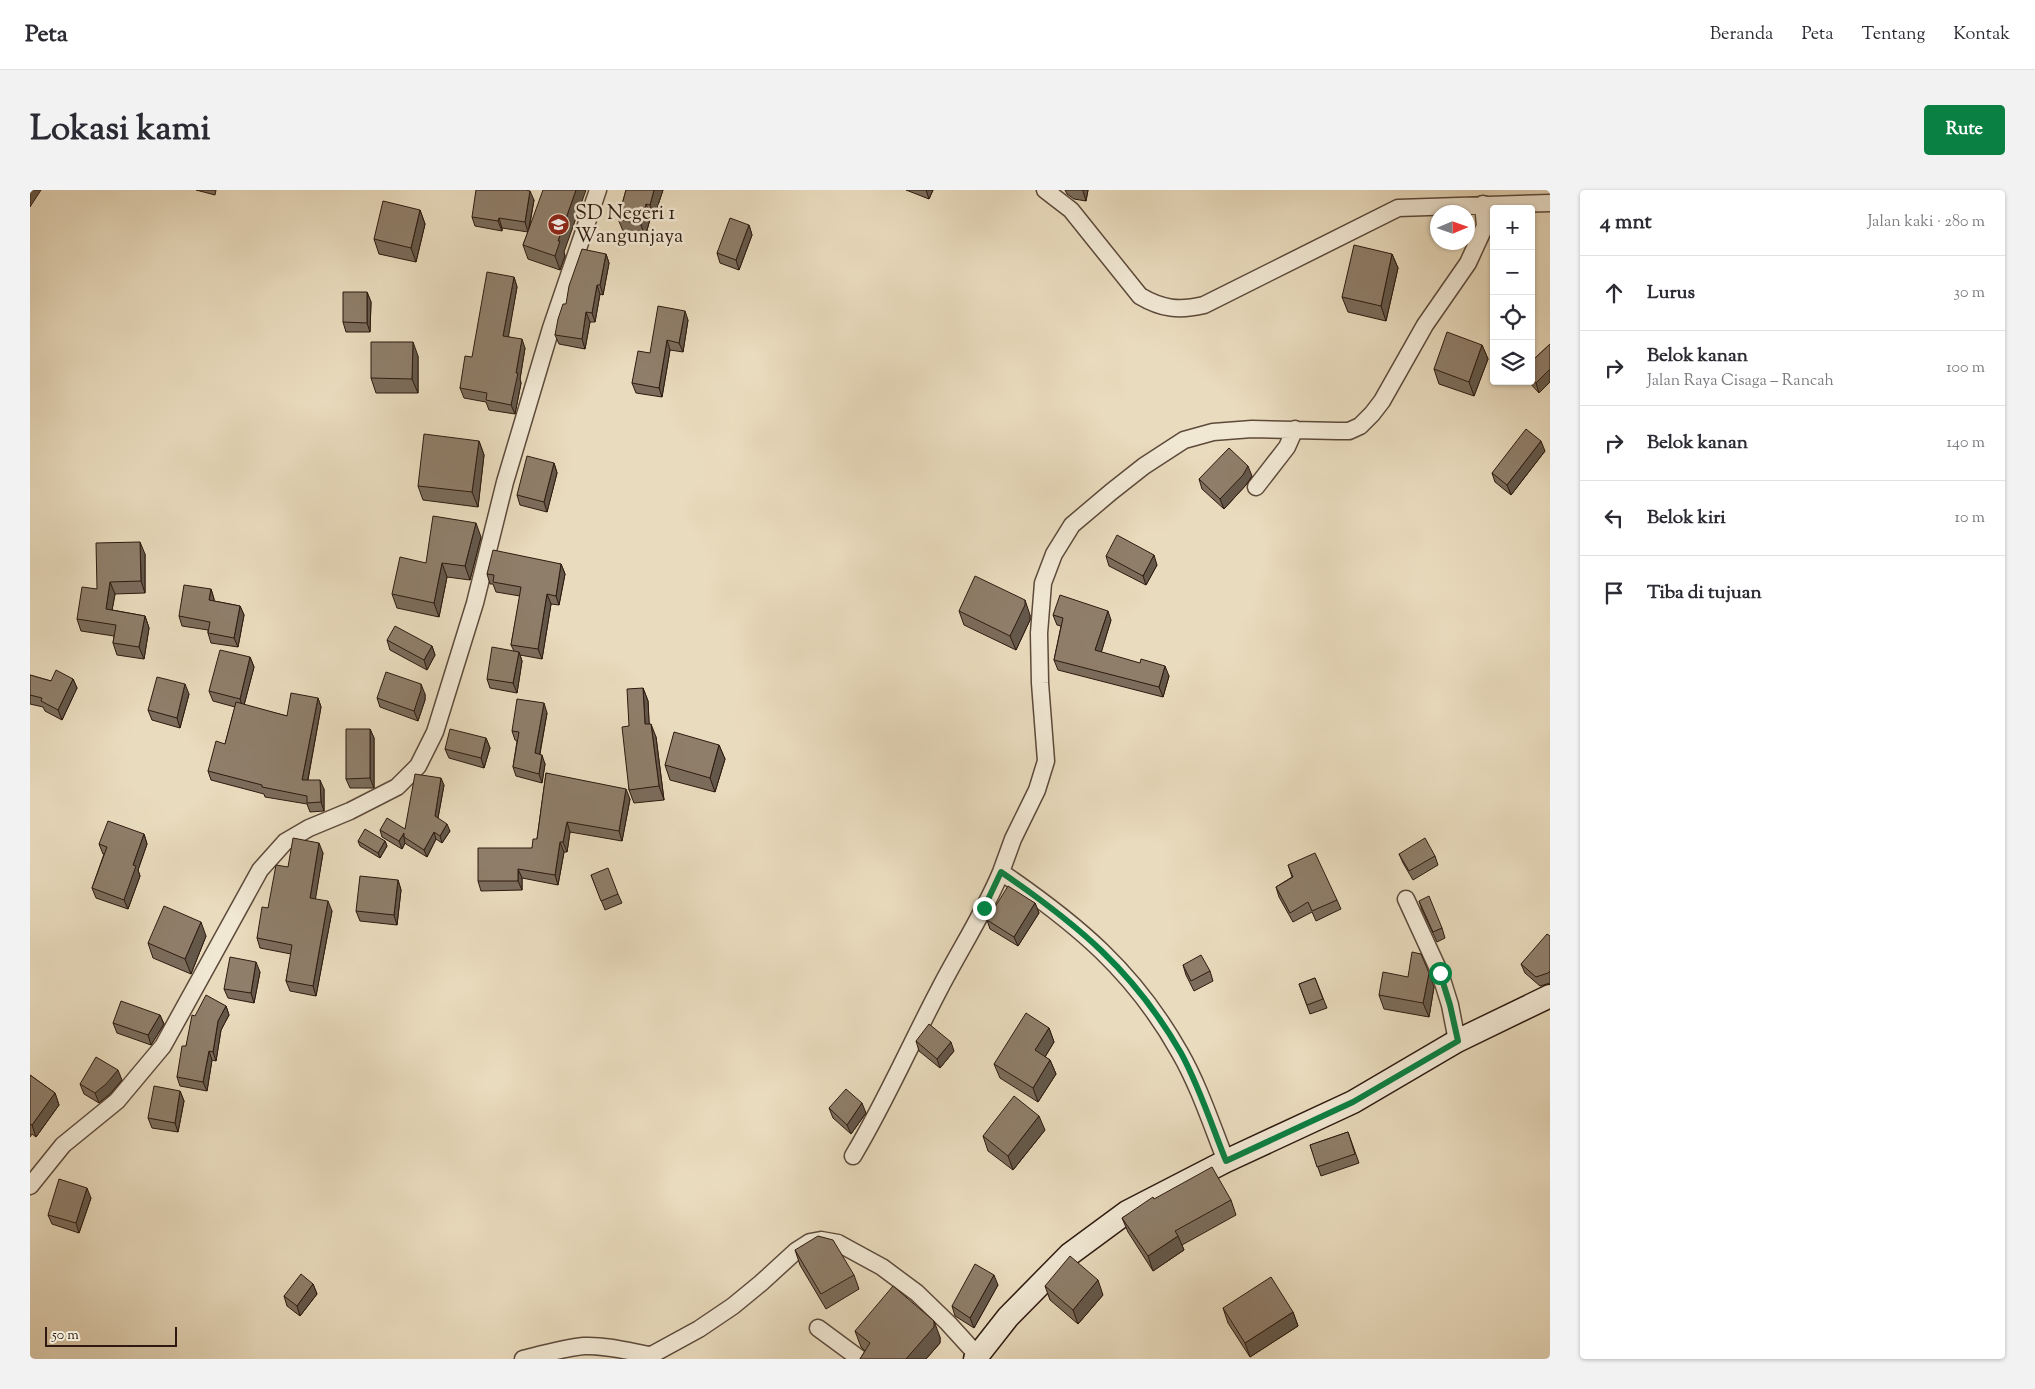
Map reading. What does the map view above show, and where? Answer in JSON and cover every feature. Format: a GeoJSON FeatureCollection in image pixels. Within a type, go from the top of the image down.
{"type":"FeatureCollection","features":[{"type":"Feature","properties":{"kind":"main road"},"geometry":{"type":"LineString","coordinates":[[976,1357],[1008,1317],[1070,1254],[1127,1212],[1226,1161],[1353,1102],[1458,1041],[1550,996]]}},
{"type":"Feature","properties":{"kind":"street"},"geometry":{"type":"LineString","coordinates":[[30,1186],[63,1145],[117,1101],[163,1046],[260,870],[285,842],[309,828],[350,812],[397,787],[418,766],[435,732],[474,603],[505,482],[545,346],[598,190]]}},
{"type":"Feature","properties":{"kind":"street"},"geometry":{"type":"LineString","coordinates":[[1045,190],[1071,210],[1140,296],[1155,305],[1188,309],[1204,305],[1398,208],[1550,203]]}},
{"type":"Feature","properties":{"kind":"street"},"geometry":{"type":"LineString","coordinates":[[853,1156],[984,908],[1001,872],[1013,839],[1037,790],[1046,761],[1039,633],[1043,584],[1054,554],[1072,525],[1118,486],[1184,440],[1213,432],[1252,429],[1350,431],[1360,426],[1372,414],[1425,324],[1468,263],[1485,226],[1483,204]]}},
{"type":"Feature","properties":{"kind":"street"},"geometry":{"type":"LineString","coordinates":[[1256,488],[1287,447],[1295,429]]}},
{"type":"Feature","properties":{"kind":"street"},"geometry":{"type":"LineString","coordinates":[[1001,872],[1046,903],[1090,939],[1132,980],[1157,1014],[1182,1054],[1226,1161]]}},
{"type":"Feature","properties":{"kind":"street"},"geometry":{"type":"LineString","coordinates":[[1406,899],[1440,973],[1458,1041]]}},
{"type":"Feature","properties":{"kind":"street"},"geometry":{"type":"LineString","coordinates":[[524,1359],[585,1346],[622,1349],[647,1357],[706,1324],[761,1283],[796,1251],[810,1242],[821,1240],[838,1243],[882,1267],[917,1293],[948,1323],[976,1357]]}},
{"type":"Feature","properties":{"kind":"street"},"geometry":{"type":"LineString","coordinates":[[818,1328],[860,1359]]}},
{"type":"Feature","properties":{"kind":"building"},"geometry":{"type":"Polygon","coordinates":[[[476,190],[530,191],[525,222],[499,218],[498,221],[472,217],[476,190]]]}},
{"type":"Feature","properties":{"kind":"building"},"geometry":{"type":"Polygon","coordinates":[[[543,190],[576,190],[558,241],[560,241],[555,256],[523,245],[543,190]]]}},
{"type":"Feature","properties":{"kind":"building"},"geometry":{"type":"Polygon","coordinates":[[[626,190],[654,190],[650,205],[646,204],[641,225],[618,219],[626,190]]]}},
{"type":"Feature","properties":{"kind":"building"},"geometry":{"type":"Polygon","coordinates":[[[383,201],[420,210],[411,248],[374,239],[383,201]]]}},
{"type":"Feature","properties":{"kind":"building"},"geometry":{"type":"Polygon","coordinates":[[[730,218],[749,225],[736,260],[717,253],[730,218]]]}},
{"type":"Feature","properties":{"kind":"building"},"geometry":{"type":"Polygon","coordinates":[[[1354,245],[1392,254],[1381,306],[1342,297],[1354,245]]]}},
{"type":"Feature","properties":{"kind":"building"},"geometry":{"type":"Polygon","coordinates":[[[582,249],[606,254],[600,285],[597,285],[592,313],[586,312],[582,339],[555,335],[558,319],[563,304],[566,304],[569,286],[582,249]]]}},
{"type":"Feature","properties":{"kind":"building"},"geometry":{"type":"Polygon","coordinates":[[[487,272],[514,277],[503,336],[522,339],[516,373],[518,373],[511,405],[486,400],[487,393],[460,388],[465,356],[472,357],[487,272]]]}},
{"type":"Feature","properties":{"kind":"building"},"geometry":{"type":"Polygon","coordinates":[[[343,292],[367,292],[367,323],[343,322],[343,292]]]}},
{"type":"Feature","properties":{"kind":"building"},"geometry":{"type":"Polygon","coordinates":[[[658,306],[685,311],[679,343],[667,340],[659,388],[632,383],[638,351],[650,353],[658,306]]]}},
{"type":"Feature","properties":{"kind":"building"},"geometry":{"type":"Polygon","coordinates":[[[1447,332],[1482,345],[1469,382],[1434,369],[1447,332]]]}},
{"type":"Feature","properties":{"kind":"building"},"geometry":{"type":"Polygon","coordinates":[[[371,342],[413,342],[412,379],[371,378],[371,342]]]}},
{"type":"Feature","properties":{"kind":"building"},"geometry":{"type":"Polygon","coordinates":[[[1550,344],[1550,369],[1536,383],[1535,382],[1535,358],[1550,344]]]}},
{"type":"Feature","properties":{"kind":"building"},"geometry":{"type":"Polygon","coordinates":[[[1526,429],[1541,441],[1507,485],[1492,473],[1526,429]]]}},
{"type":"Feature","properties":{"kind":"building"},"geometry":{"type":"Polygon","coordinates":[[[424,434],[479,441],[472,492],[418,486],[424,434]]]}},
{"type":"Feature","properties":{"kind":"building"},"geometry":{"type":"Polygon","coordinates":[[[1229,448],[1248,466],[1243,475],[1220,499],[1199,479],[1229,448]]]}},
{"type":"Feature","properties":{"kind":"building"},"geometry":{"type":"Polygon","coordinates":[[[527,456],[554,463],[544,502],[517,495],[527,456]]]}},
{"type":"Feature","properties":{"kind":"building"},"geometry":{"type":"Polygon","coordinates":[[[433,516],[476,523],[465,566],[442,563],[434,603],[392,594],[400,557],[426,563],[433,516]]]}},
{"type":"Feature","properties":{"kind":"building"},"geometry":{"type":"Polygon","coordinates":[[[1117,535],[1154,555],[1143,576],[1106,556],[1117,535]]]}},
{"type":"Feature","properties":{"kind":"building"},"geometry":{"type":"Polygon","coordinates":[[[140,542],[141,581],[110,582],[106,609],[145,616],[139,647],[113,643],[116,625],[77,619],[82,587],[97,589],[96,543],[140,542]]]}},
{"type":"Feature","properties":{"kind":"building"},"geometry":{"type":"Polygon","coordinates":[[[493,550],[561,564],[556,596],[547,594],[538,649],[511,645],[521,587],[493,582],[494,575],[487,574],[493,550]]]}},
{"type":"Feature","properties":{"kind":"building"},"geometry":{"type":"Polygon","coordinates":[[[975,576],[1025,600],[1025,605],[1010,636],[959,611],[975,576]]]}},
{"type":"Feature","properties":{"kind":"building"},"geometry":{"type":"Polygon","coordinates":[[[184,585],[211,589],[209,600],[240,606],[234,638],[208,633],[210,622],[179,616],[184,585]]]}},
{"type":"Feature","properties":{"kind":"building"},"geometry":{"type":"Polygon","coordinates":[[[1060,595],[1108,611],[1095,650],[1140,663],[1141,659],[1165,666],[1159,687],[1054,660],[1063,618],[1053,615],[1060,595]]]}},
{"type":"Feature","properties":{"kind":"building"},"geometry":{"type":"Polygon","coordinates":[[[395,626],[432,646],[424,660],[387,640],[395,626]]]}},
{"type":"Feature","properties":{"kind":"building"},"geometry":{"type":"Polygon","coordinates":[[[492,647],[519,652],[513,683],[487,679],[492,647]]]}},
{"type":"Feature","properties":{"kind":"building"},"geometry":{"type":"Polygon","coordinates":[[[220,650],[250,657],[240,699],[209,691],[220,650]]]}},
{"type":"Feature","properties":{"kind":"building"},"geometry":{"type":"Polygon","coordinates":[[[56,670],[73,679],[58,710],[41,701],[42,698],[30,695],[30,675],[51,681],[56,670]]]}},
{"type":"Feature","properties":{"kind":"building"},"geometry":{"type":"Polygon","coordinates":[[[386,672],[421,684],[421,690],[414,711],[377,698],[386,672]]]}},
{"type":"Feature","properties":{"kind":"building"},"geometry":{"type":"Polygon","coordinates":[[[157,677],[185,684],[177,718],[148,710],[157,677]]]}},
{"type":"Feature","properties":{"kind":"building"},"geometry":{"type":"Polygon","coordinates":[[[643,688],[645,724],[651,724],[659,786],[629,790],[622,727],[629,726],[627,689],[643,688]]]}},
{"type":"Feature","properties":{"kind":"building"},"geometry":{"type":"Polygon","coordinates":[[[291,693],[318,698],[302,780],[320,780],[321,802],[307,803],[307,796],[262,787],[262,785],[208,771],[216,741],[225,744],[236,702],[287,716],[291,693]]]}},
{"type":"Feature","properties":{"kind":"building"},"geometry":{"type":"Polygon","coordinates":[[[517,699],[544,703],[535,753],[542,755],[539,774],[513,767],[519,732],[512,731],[517,699]]]}},
{"type":"Feature","properties":{"kind":"building"},"geometry":{"type":"Polygon","coordinates":[[[346,729],[370,729],[370,778],[346,779],[346,729]]]}},
{"type":"Feature","properties":{"kind":"building"},"geometry":{"type":"Polygon","coordinates":[[[450,729],[486,738],[481,758],[445,749],[450,729]]]}},
{"type":"Feature","properties":{"kind":"building"},"geometry":{"type":"Polygon","coordinates":[[[674,732],[719,745],[710,778],[665,765],[674,732]]]}},
{"type":"Feature","properties":{"kind":"building"},"geometry":{"type":"Polygon","coordinates":[[[546,773],[626,789],[619,831],[567,822],[563,842],[560,842],[555,875],[518,869],[518,881],[478,881],[478,848],[532,848],[533,839],[537,839],[546,773]]]}},
{"type":"Feature","properties":{"kind":"building"},"geometry":{"type":"Polygon","coordinates":[[[415,774],[441,778],[435,816],[447,824],[440,836],[434,832],[424,850],[404,837],[404,833],[399,841],[380,830],[387,818],[405,829],[415,774]]]}},
{"type":"Feature","properties":{"kind":"building"},"geometry":{"type":"Polygon","coordinates":[[[108,821],[144,834],[133,865],[136,866],[124,900],[92,888],[107,847],[99,844],[108,821]]]}},
{"type":"Feature","properties":{"kind":"building"},"geometry":{"type":"Polygon","coordinates":[[[365,829],[385,841],[378,853],[358,841],[365,829]]]}},
{"type":"Feature","properties":{"kind":"building"},"geometry":{"type":"Polygon","coordinates":[[[293,838],[319,843],[310,898],[328,901],[313,986],[286,981],[292,945],[257,938],[262,907],[268,908],[276,865],[288,867],[293,838]]]}},
{"type":"Feature","properties":{"kind":"building"},"geometry":{"type":"Polygon","coordinates":[[[1425,838],[1435,856],[1409,871],[1399,854],[1425,838]]]}},
{"type":"Feature","properties":{"kind":"building"},"geometry":{"type":"Polygon","coordinates":[[[1315,853],[1337,900],[1312,911],[1308,902],[1290,913],[1276,887],[1293,877],[1288,865],[1315,853]]]}},
{"type":"Feature","properties":{"kind":"building"},"geometry":{"type":"Polygon","coordinates":[[[608,868],[618,894],[601,901],[591,875],[608,868]]]}},
{"type":"Feature","properties":{"kind":"building"},"geometry":{"type":"Polygon","coordinates":[[[360,876],[398,880],[394,915],[356,911],[360,876]]]}},
{"type":"Feature","properties":{"kind":"building"},"geometry":{"type":"Polygon","coordinates":[[[1008,886],[1035,903],[1014,937],[987,920],[1008,886]]]}},
{"type":"Feature","properties":{"kind":"building"},"geometry":{"type":"Polygon","coordinates":[[[1429,896],[1442,928],[1433,932],[1419,901],[1429,896]]]}},
{"type":"Feature","properties":{"kind":"building"},"geometry":{"type":"Polygon","coordinates":[[[164,906],[201,922],[185,959],[148,943],[164,906]]]}},
{"type":"Feature","properties":{"kind":"building"},"geometry":{"type":"Polygon","coordinates":[[[1547,934],[1550,936],[1550,971],[1536,977],[1521,964],[1547,934]]]}},
{"type":"Feature","properties":{"kind":"building"},"geometry":{"type":"Polygon","coordinates":[[[1412,952],[1421,954],[1429,973],[1423,1003],[1379,995],[1383,972],[1408,977],[1412,952]]]}},
{"type":"Feature","properties":{"kind":"building"},"geometry":{"type":"Polygon","coordinates":[[[1201,955],[1210,971],[1191,981],[1183,965],[1201,955]]]}},
{"type":"Feature","properties":{"kind":"building"},"geometry":{"type":"Polygon","coordinates":[[[230,957],[256,962],[251,993],[224,989],[230,957]]]}},
{"type":"Feature","properties":{"kind":"building"},"geometry":{"type":"Polygon","coordinates":[[[1315,978],[1323,999],[1307,1005],[1299,984],[1315,978]]]}},
{"type":"Feature","properties":{"kind":"building"},"geometry":{"type":"Polygon","coordinates":[[[206,995],[226,1006],[218,1021],[213,1052],[209,1051],[203,1082],[177,1077],[182,1046],[186,1046],[192,1015],[195,1016],[206,995]]]}},
{"type":"Feature","properties":{"kind":"building"},"geometry":{"type":"Polygon","coordinates":[[[121,1001],[160,1015],[148,1035],[113,1023],[121,1001]]]}},
{"type":"Feature","properties":{"kind":"building"},"geometry":{"type":"Polygon","coordinates":[[[1026,1013],[1049,1028],[1035,1050],[1050,1060],[1033,1088],[994,1064],[1026,1013]]]}},
{"type":"Feature","properties":{"kind":"building"},"geometry":{"type":"Polygon","coordinates":[[[929,1024],[951,1042],[937,1059],[916,1041],[929,1024]]]}},
{"type":"Feature","properties":{"kind":"building"},"geometry":{"type":"Polygon","coordinates":[[[96,1057],[118,1070],[95,1093],[80,1084],[96,1057]]]}},
{"type":"Feature","properties":{"kind":"building"},"geometry":{"type":"Polygon","coordinates":[[[30,1075],[55,1093],[32,1125],[30,1124],[30,1075]]]}},
{"type":"Feature","properties":{"kind":"building"},"geometry":{"type":"Polygon","coordinates":[[[154,1086],[180,1091],[175,1123],[148,1118],[154,1086]]]}},
{"type":"Feature","properties":{"kind":"building"},"geometry":{"type":"Polygon","coordinates":[[[846,1089],[862,1103],[847,1125],[829,1108],[846,1089]]]}},
{"type":"Feature","properties":{"kind":"building"},"geometry":{"type":"Polygon","coordinates":[[[1014,1096],[1039,1116],[1008,1156],[983,1136],[1014,1096]]]}},
{"type":"Feature","properties":{"kind":"building"},"geometry":{"type":"Polygon","coordinates":[[[1348,1132],[1355,1154],[1317,1167],[1310,1145],[1348,1132]]]}},
{"type":"Feature","properties":{"kind":"building"},"geometry":{"type":"Polygon","coordinates":[[[1212,1167],[1231,1200],[1175,1231],[1178,1236],[1148,1256],[1122,1218],[1153,1197],[1154,1199],[1212,1167]]]}},
{"type":"Feature","properties":{"kind":"building"},"geometry":{"type":"Polygon","coordinates":[[[59,1179],[87,1188],[76,1223],[48,1215],[59,1179]]]}},
{"type":"Feature","properties":{"kind":"building"},"geometry":{"type":"Polygon","coordinates":[[[818,1236],[833,1240],[854,1275],[821,1294],[795,1250],[818,1236]]]}},
{"type":"Feature","properties":{"kind":"building"},"geometry":{"type":"Polygon","coordinates":[[[1070,1256],[1098,1280],[1073,1310],[1045,1286],[1070,1256]]]}},
{"type":"Feature","properties":{"kind":"building"},"geometry":{"type":"Polygon","coordinates":[[[975,1264],[994,1275],[970,1318],[952,1306],[975,1264]]]}},
{"type":"Feature","properties":{"kind":"building"},"geometry":{"type":"Polygon","coordinates":[[[301,1274],[313,1284],[297,1306],[284,1296],[301,1274]]]}},
{"type":"Feature","properties":{"kind":"building"},"geometry":{"type":"Polygon","coordinates":[[[1271,1277],[1293,1312],[1245,1343],[1223,1308],[1271,1277]]]}},
{"type":"Feature","properties":{"kind":"building"},"geometry":{"type":"Polygon","coordinates":[[[893,1286],[934,1321],[934,1327],[906,1359],[860,1359],[870,1343],[855,1331],[893,1286]]]}},
{"type":"Feature","properties":{"kind":"place","name":"SD Negeri 1 Wangunjaya"},"geometry":{"type":"Point","coordinates":[559,225]}},
{"type":"Feature","properties":{"kind":"route"},"geometry":{"type":"LineString","coordinates":[[984,908],[1001,872],[1046,903],[1090,939],[1132,980],[1157,1014],[1182,1054],[1226,1161],[1353,1102],[1458,1041],[1440,973]]}}]}
